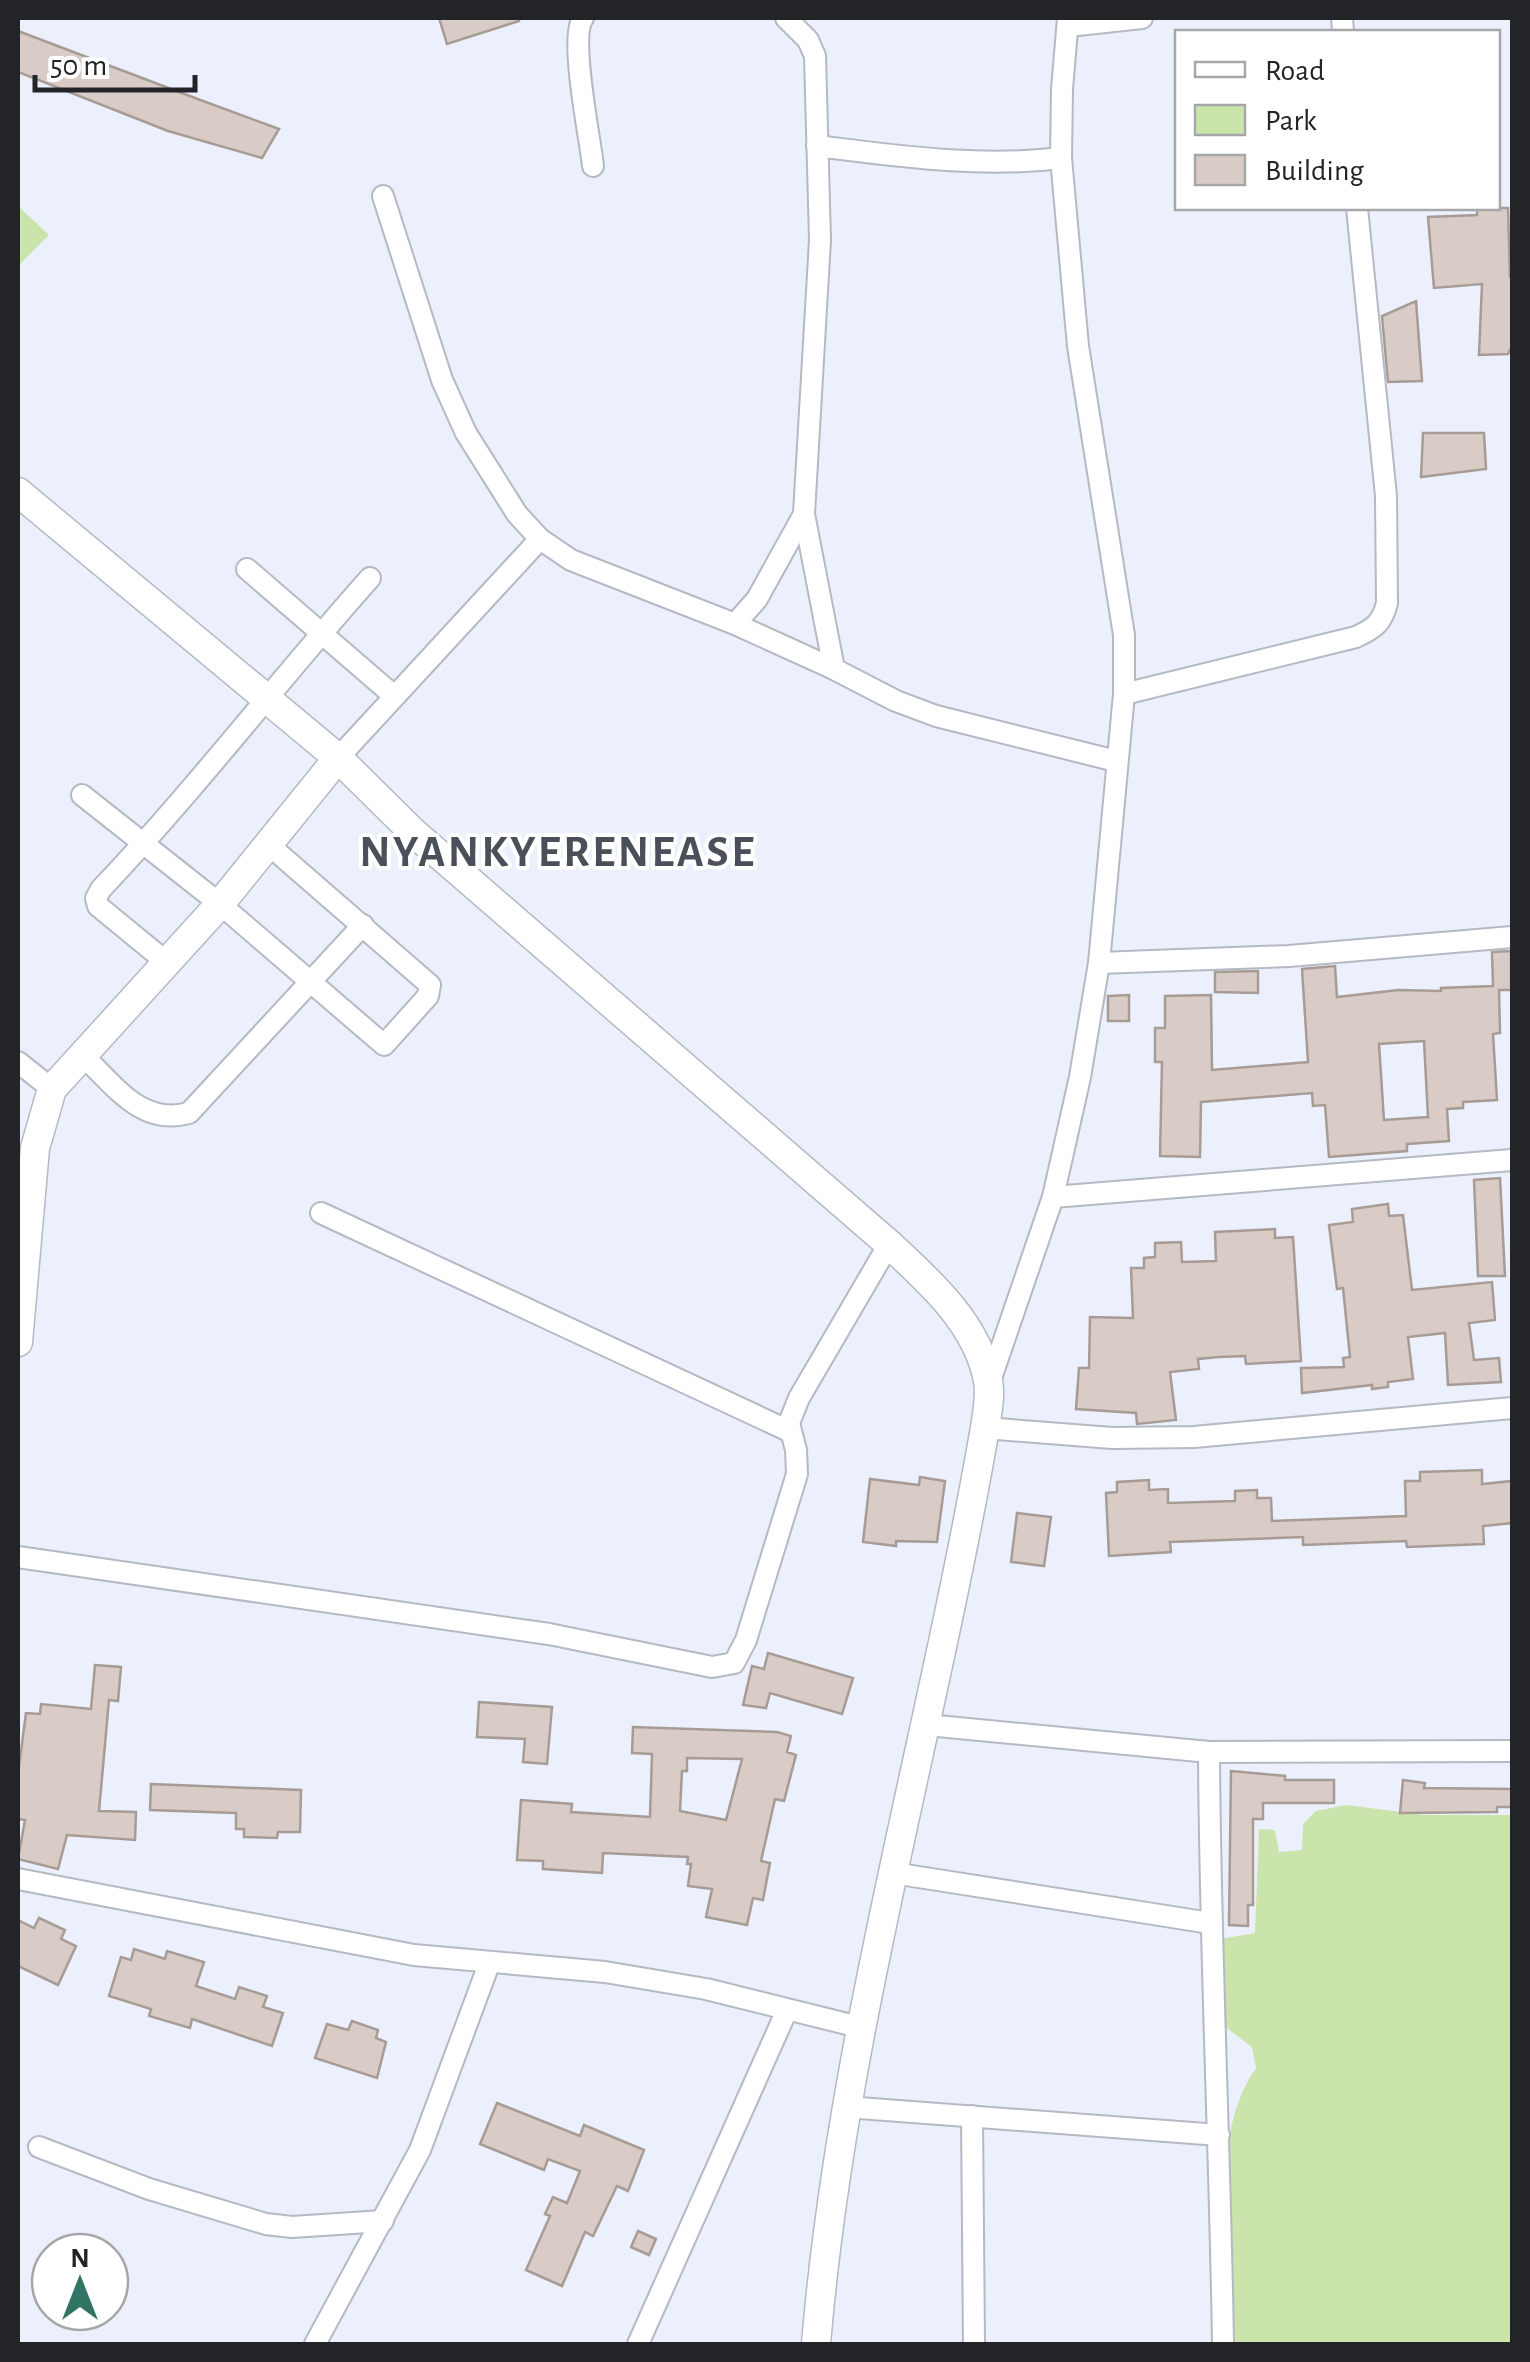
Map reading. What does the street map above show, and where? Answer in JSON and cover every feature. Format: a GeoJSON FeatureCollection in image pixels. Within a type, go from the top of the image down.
{"type":"FeatureCollection","features":[{"type":"Feature","properties":{"kind":"street"},"geometry":{"type":"LineString","coordinates":[[583,18],[578,24],[577,46],[594,166]]}},
{"type":"Feature","properties":{"kind":"street"},"geometry":{"type":"LineString","coordinates":[[786,18],[808,40],[815,56],[820,240],[804,514],[834,669]]}},
{"type":"Feature","properties":{"kind":"street"},"geometry":{"type":"LineString","coordinates":[[816,2344],[830,2213],[859,2027],[927,1725],[985,1428],[989,1384],[1053,1197],[1080,1077],[1099,963],[1124,694],[1124,634],[1078,346],[1061,158],[1062,89],[1068,22],[1142,18]]}},
{"type":"Feature","properties":{"kind":"street"},"geometry":{"type":"LineString","coordinates":[[818,146],[962,163],[1061,158]]}},
{"type":"Feature","properties":{"kind":"street"},"geometry":{"type":"LineString","coordinates":[[383,196],[442,380],[466,433],[517,514],[540,539],[571,560],[734,624],[896,701],[936,716],[1116,760]]}},
{"type":"Feature","properties":{"kind":"street"},"geometry":{"type":"LineString","coordinates":[[1124,694],[1356,637],[1379,625],[1383,618],[1387,603],[1386,496],[1357,210]]}},
{"type":"Feature","properties":{"kind":"street"},"geometry":{"type":"LineString","coordinates":[[18,492],[338,758],[413,832],[889,1244],[926,1278],[963,1322],[989,1384]]}},
{"type":"Feature","properties":{"kind":"street"},"geometry":{"type":"LineString","coordinates":[[734,624],[758,599],[804,514]]}},
{"type":"Feature","properties":{"kind":"street"},"geometry":{"type":"LineString","coordinates":[[18,1342],[35,1148],[52,1088],[220,904],[393,695],[540,539]]}},
{"type":"Feature","properties":{"kind":"street"},"geometry":{"type":"LineString","coordinates":[[247,569],[393,695]]}},
{"type":"Feature","properties":{"kind":"street"},"geometry":{"type":"LineString","coordinates":[[165,962],[98,906],[100,889],[145,843],[370,578]]}},
{"type":"Feature","properties":{"kind":"street"},"geometry":{"type":"LineString","coordinates":[[82,795],[220,904],[384,1045],[428,996],[430,985],[270,846]]}},
{"type":"Feature","properties":{"kind":"street"},"geometry":{"type":"LineString","coordinates":[[82,1054],[142,1109],[158,1117],[189,1113],[364,925]]}},
{"type":"Feature","properties":{"kind":"street"},"geometry":{"type":"LineString","coordinates":[[1099,963],[1289,956],[1512,937]]}},
{"type":"Feature","properties":{"kind":"street"},"geometry":{"type":"LineString","coordinates":[[18,1062],[52,1088]]}},
{"type":"Feature","properties":{"kind":"street"},"geometry":{"type":"LineString","coordinates":[[1053,1197],[1512,1160]]}},
{"type":"Feature","properties":{"kind":"street"},"geometry":{"type":"LineString","coordinates":[[321,1212],[789,1432]]}},
{"type":"Feature","properties":{"kind":"street"},"geometry":{"type":"LineString","coordinates":[[18,1558],[531,1632],[712,1667],[734,1663],[746,1640],[797,1474],[789,1422],[808,1378],[889,1244]]}},
{"type":"Feature","properties":{"kind":"street"},"geometry":{"type":"LineString","coordinates":[[985,1428],[1112,1438],[1194,1437],[1512,1408]]}},
{"type":"Feature","properties":{"kind":"street"},"geometry":{"type":"LineString","coordinates":[[927,1725],[1209,1752],[1512,1750]]}},
{"type":"Feature","properties":{"kind":"street"},"geometry":{"type":"LineString","coordinates":[[1209,1752],[1210,1923],[1220,2135],[1223,2344]]}},
{"type":"Feature","properties":{"kind":"street"},"geometry":{"type":"LineString","coordinates":[[892,1873],[1210,1923]]}},
{"type":"Feature","properties":{"kind":"street"},"geometry":{"type":"LineString","coordinates":[[18,1879],[325,1939],[489,1964],[605,1972],[706,1989],[859,2027]]}},
{"type":"Feature","properties":{"kind":"street"},"geometry":{"type":"LineString","coordinates":[[315,2344],[420,2150],[489,1964]]}},
{"type":"Feature","properties":{"kind":"street"},"geometry":{"type":"LineString","coordinates":[[638,2344],[787,2010]]}},
{"type":"Feature","properties":{"kind":"street"},"geometry":{"type":"LineString","coordinates":[[846,2107],[1220,2135]]}},
{"type":"Feature","properties":{"kind":"street"},"geometry":{"type":"LineString","coordinates":[[972,2116],[974,2344]]}},
{"type":"Feature","properties":{"kind":"street"},"geometry":{"type":"LineString","coordinates":[[40,2147],[149,2189],[266,2224],[292,2227],[383,2221]]}},
{"type":"Feature","properties":{"kind":"green space"},"geometry":{"type":"Polygon","coordinates":[[[18,206],[49,235],[18,266],[18,206]]]}},
{"type":"Feature","properties":{"kind":"green space"},"geometry":{"type":"Polygon","coordinates":[[[1346,1805],[1424,1815],[1512,1815],[1512,2344],[1226,2344],[1222,2239],[1225,2164],[1241,2096],[1256,2068],[1252,2047],[1224,2026],[1220,1939],[1255,1933],[1259,1829],[1275,1830],[1279,1852],[1302,1850],[1303,1824],[1316,1811],[1346,1805]]]}},
{"type":"Feature","properties":{"kind":"building"},"geometry":{"type":"Polygon","coordinates":[[[439,18],[519,18],[519,21],[447,44],[439,18]]]}},
{"type":"Feature","properties":{"kind":"building"},"geometry":{"type":"Polygon","coordinates":[[[18,31],[279,129],[262,158],[168,131],[18,72],[18,31]]]}},
{"type":"Feature","properties":{"kind":"building"},"geometry":{"type":"Polygon","coordinates":[[[1508,208],[1512,346],[1508,354],[1479,355],[1482,284],[1434,288],[1428,217],[1477,215],[1477,210],[1508,208]]]}},
{"type":"Feature","properties":{"kind":"building"},"geometry":{"type":"Polygon","coordinates":[[[1416,301],[1422,381],[1388,382],[1382,316],[1416,301]]]}},
{"type":"Feature","properties":{"kind":"building"},"geometry":{"type":"Polygon","coordinates":[[[1423,433],[1484,433],[1486,469],[1421,477],[1423,433]]]}},
{"type":"Feature","properties":{"kind":"building"},"geometry":{"type":"Polygon","coordinates":[[[1511,951],[1511,990],[1499,990],[1500,1033],[1493,1034],[1497,1100],[1463,1102],[1463,1108],[1447,1109],[1449,1141],[1407,1144],[1407,1151],[1329,1157],[1325,1105],[1313,1106],[1312,1093],[1201,1102],[1200,1157],[1160,1156],[1162,1062],[1155,1062],[1155,1028],[1165,1028],[1165,996],[1211,995],[1212,1070],[1308,1062],[1302,969],[1335,966],[1337,997],[1398,990],[1441,991],[1493,986],[1492,952],[1511,951]],[[1424,1041],[1379,1044],[1384,1120],[1428,1117],[1424,1041]]]}},
{"type":"Feature","properties":{"kind":"building"},"geometry":{"type":"Polygon","coordinates":[[[1258,971],[1258,993],[1215,992],[1215,972],[1258,971]]]}},
{"type":"Feature","properties":{"kind":"building"},"geometry":{"type":"Polygon","coordinates":[[[1129,995],[1129,1021],[1108,1021],[1108,996],[1129,995]]]}},
{"type":"Feature","properties":{"kind":"building"},"geometry":{"type":"Polygon","coordinates":[[[1500,1178],[1505,1276],[1478,1276],[1474,1180],[1500,1178]]]}},
{"type":"Feature","properties":{"kind":"building"},"geometry":{"type":"Polygon","coordinates":[[[1388,1204],[1389,1216],[1403,1215],[1412,1290],[1492,1282],[1495,1320],[1469,1323],[1474,1360],[1499,1358],[1501,1382],[1448,1385],[1445,1333],[1408,1337],[1413,1379],[1388,1382],[1388,1387],[1372,1389],[1372,1385],[1302,1393],[1301,1368],[1344,1367],[1343,1358],[1350,1357],[1343,1288],[1337,1289],[1329,1225],[1353,1222],[1352,1209],[1388,1204]]]}},
{"type":"Feature","properties":{"kind":"building"},"geometry":{"type":"Polygon","coordinates":[[[1275,1229],[1275,1238],[1293,1237],[1301,1361],[1246,1364],[1245,1356],[1219,1357],[1198,1359],[1199,1369],[1170,1372],[1176,1420],[1137,1424],[1136,1413],[1076,1409],[1079,1368],[1089,1368],[1090,1317],[1133,1318],[1131,1268],[1144,1268],[1144,1258],[1155,1257],[1155,1243],[1181,1242],[1182,1262],[1216,1261],[1215,1232],[1275,1229]]]}},
{"type":"Feature","properties":{"kind":"building"},"geometry":{"type":"Polygon","coordinates":[[[1482,1470],[1482,1484],[1512,1481],[1512,1523],[1483,1526],[1484,1544],[1407,1547],[1406,1541],[1303,1545],[1303,1537],[1170,1542],[1171,1552],[1109,1556],[1106,1493],[1117,1492],[1117,1482],[1149,1480],[1149,1490],[1168,1489],[1168,1503],[1235,1501],[1235,1491],[1257,1490],[1257,1498],[1271,1498],[1272,1521],[1406,1516],[1405,1481],[1420,1481],[1420,1472],[1482,1470]]]}},
{"type":"Feature","properties":{"kind":"building"},"geometry":{"type":"Polygon","coordinates":[[[920,1477],[945,1481],[937,1542],[896,1541],[896,1546],[863,1542],[870,1479],[919,1485],[920,1477]]]}},
{"type":"Feature","properties":{"kind":"building"},"geometry":{"type":"Polygon","coordinates":[[[1017,1513],[1051,1517],[1044,1566],[1011,1562],[1017,1513]]]}},
{"type":"Feature","properties":{"kind":"building"},"geometry":{"type":"Polygon","coordinates":[[[768,1653],[853,1678],[842,1714],[770,1693],[766,1708],[743,1705],[752,1666],[764,1669],[768,1653]]]}},
{"type":"Feature","properties":{"kind":"building"},"geometry":{"type":"Polygon","coordinates":[[[95,1665],[121,1667],[118,1701],[109,1700],[99,1811],[136,1812],[135,1840],[67,1835],[58,1869],[18,1859],[25,1820],[18,1819],[18,1774],[26,1713],[40,1714],[41,1704],[91,1709],[95,1665]]]}},
{"type":"Feature","properties":{"kind":"building"},"geometry":{"type":"Polygon","coordinates":[[[479,1702],[552,1707],[547,1764],[523,1762],[525,1739],[477,1737],[479,1702]]]}},
{"type":"Feature","properties":{"kind":"building"},"geometry":{"type":"Polygon","coordinates":[[[633,1727],[777,1732],[791,1736],[787,1752],[796,1755],[784,1801],[775,1799],[761,1861],[770,1863],[763,1900],[753,1898],[747,1925],[706,1917],[712,1889],[688,1886],[688,1857],[603,1853],[602,1873],[543,1869],[543,1861],[517,1860],[521,1800],[572,1804],[571,1812],[650,1817],[652,1754],[632,1753],[633,1727]],[[687,1758],[687,1771],[682,1771],[680,1811],[726,1820],[742,1759],[687,1758]]]}},
{"type":"Feature","properties":{"kind":"building"},"geometry":{"type":"Polygon","coordinates":[[[1231,1771],[1285,1776],[1285,1780],[1334,1780],[1334,1803],[1263,1803],[1263,1819],[1253,1819],[1253,1905],[1248,1905],[1248,1926],[1229,1925],[1231,1771]]]}},
{"type":"Feature","properties":{"kind":"building"},"geometry":{"type":"Polygon","coordinates":[[[1403,1780],[1425,1783],[1424,1788],[1512,1789],[1512,1807],[1497,1807],[1497,1812],[1400,1813],[1403,1780]]]}},
{"type":"Feature","properties":{"kind":"building"},"geometry":{"type":"Polygon","coordinates":[[[151,1784],[301,1790],[300,1832],[278,1832],[277,1838],[244,1837],[244,1829],[236,1829],[236,1813],[150,1810],[151,1784]]]}},
{"type":"Feature","properties":{"kind":"building"},"geometry":{"type":"Polygon","coordinates":[[[39,1918],[65,1930],[61,1939],[76,1946],[58,1985],[18,1966],[18,1920],[34,1928],[39,1918]]]}},
{"type":"Feature","properties":{"kind":"building"},"geometry":{"type":"Polygon","coordinates":[[[134,1949],[165,1959],[167,1951],[204,1962],[196,1986],[235,1999],[239,1987],[267,1996],[263,2007],[283,2013],[272,2046],[192,2019],[190,2028],[149,2016],[151,2009],[109,1996],[121,1957],[131,1960],[134,1949]]]}},
{"type":"Feature","properties":{"kind":"building"},"geometry":{"type":"Polygon","coordinates":[[[352,2021],[378,2030],[376,2038],[386,2042],[377,2078],[315,2058],[327,2024],[348,2030],[352,2021]]]}},
{"type":"Feature","properties":{"kind":"building"},"geometry":{"type":"Polygon","coordinates":[[[497,2103],[580,2136],[584,2125],[644,2150],[628,2191],[617,2186],[593,2236],[585,2232],[562,2286],[526,2270],[550,2216],[545,2214],[553,2197],[567,2203],[580,2171],[548,2159],[544,2170],[480,2144],[497,2103]]]}},
{"type":"Feature","properties":{"kind":"building"},"geometry":{"type":"Polygon","coordinates":[[[638,2231],[656,2239],[649,2255],[631,2247],[638,2231]]]}},
{"type":"Feature","properties":{"kind":"district","name":"NYANKYERENEASE"},"geometry":{"type":"Point","coordinates":[558,852]}}]}
